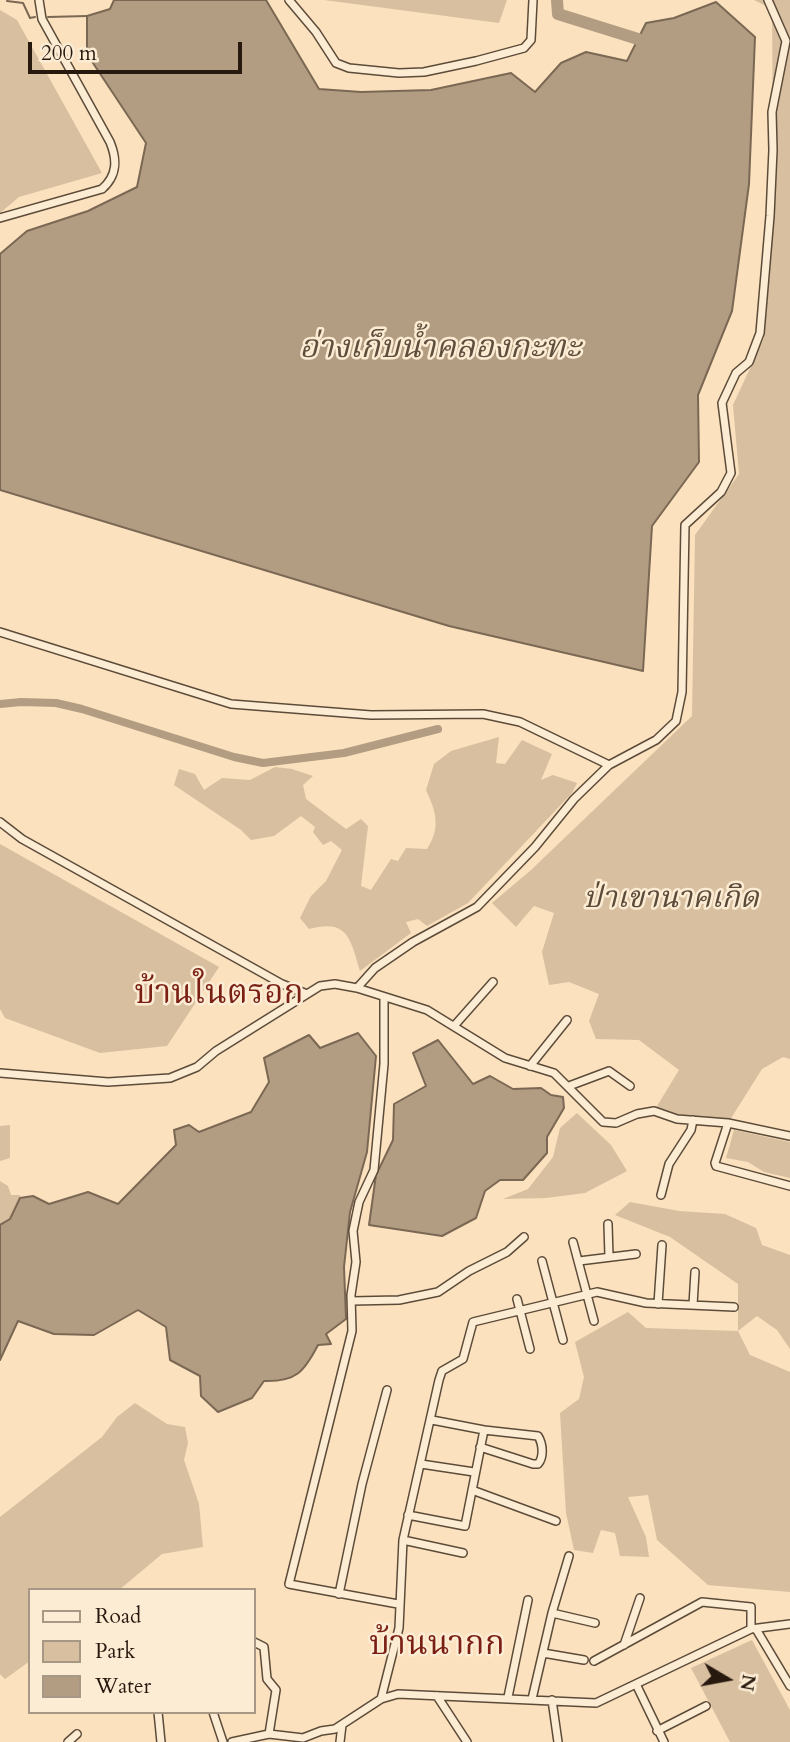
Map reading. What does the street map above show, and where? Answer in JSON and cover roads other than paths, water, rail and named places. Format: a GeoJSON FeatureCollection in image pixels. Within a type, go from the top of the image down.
{"type":"FeatureCollection","features":[{"type":"Feature","properties":{"kind":"street"},"geometry":{"type":"LineString","coordinates":[[0,218],[102,188],[109,183],[115,164],[116,157],[110,142],[42,19],[39,0]]}},
{"type":"Feature","properties":{"kind":"street"},"geometry":{"type":"LineString","coordinates":[[289,0],[316,32],[335,63],[349,68],[399,73],[424,72],[524,48],[531,40],[533,0]]}},
{"type":"Feature","properties":{"kind":"street"},"geometry":{"type":"LineString","coordinates":[[357,988],[375,968],[413,942],[477,907],[535,847],[574,799],[610,765],[665,734],[676,721],[680,710],[684,648],[685,525],[721,492],[730,473],[722,403],[736,373],[748,362],[760,333],[770,216],[772,112],[786,41],[768,0]]}},
{"type":"Feature","properties":{"kind":"street"},"geometry":{"type":"LineString","coordinates":[[0,632],[231,704],[371,715],[496,716],[520,722],[610,765]]}},
{"type":"Feature","properties":{"kind":"street"},"geometry":{"type":"LineString","coordinates":[[0,822],[22,839],[282,984],[307,994]]}},
{"type":"Feature","properties":{"kind":"street"},"geometry":{"type":"LineString","coordinates":[[454,1026],[493,982]]}},
{"type":"Feature","properties":{"kind":"street"},"geometry":{"type":"LineString","coordinates":[[0,1073],[108,1082],[170,1078],[197,1067],[216,1051],[320,986],[335,984],[357,988],[427,1010],[506,1058],[554,1073],[603,1122],[615,1123],[637,1114],[654,1111],[677,1119],[728,1123],[790,1136]]}},
{"type":"Feature","properties":{"kind":"street"},"geometry":{"type":"LineString","coordinates":[[384,997],[384,1064],[374,1170],[359,1202],[353,1231],[356,1262],[352,1331],[289,1584],[398,1604]]}},
{"type":"Feature","properties":{"kind":"street"},"geometry":{"type":"LineString","coordinates":[[530,1066],[568,1020]]}},
{"type":"Feature","properties":{"kind":"street"},"geometry":{"type":"LineString","coordinates":[[569,1086],[609,1071],[630,1086]]}},
{"type":"Feature","properties":{"kind":"street"},"geometry":{"type":"LineString","coordinates":[[661,1195],[669,1164],[691,1130],[693,1120]]}},
{"type":"Feature","properties":{"kind":"street"},"geometry":{"type":"LineString","coordinates":[[728,1123],[716,1167],[790,1186]]}},
{"type":"Feature","properties":{"kind":"street"},"geometry":{"type":"LineString","coordinates":[[608,1224],[609,1257]]}},
{"type":"Feature","properties":{"kind":"street"},"geometry":{"type":"LineString","coordinates":[[352,1301],[399,1300],[438,1292],[469,1271],[506,1252],[524,1237]]}},
{"type":"Feature","properties":{"kind":"street"},"geometry":{"type":"LineString","coordinates":[[573,1242],[594,1321]]}},
{"type":"Feature","properties":{"kind":"street"},"geometry":{"type":"LineString","coordinates":[[658,1304],[662,1245]]}},
{"type":"Feature","properties":{"kind":"street"},"geometry":{"type":"LineString","coordinates":[[579,1261],[636,1254]]}},
{"type":"Feature","properties":{"kind":"street"},"geometry":{"type":"LineString","coordinates":[[542,1261],[563,1340]]}},
{"type":"Feature","properties":{"kind":"street"},"geometry":{"type":"LineString","coordinates":[[693,1306],[695,1272]]}},
{"type":"Feature","properties":{"kind":"street"},"geometry":{"type":"LineString","coordinates":[[381,1699],[398,1628],[403,1539],[442,1371],[463,1359],[474,1322],[597,1292],[658,1304],[734,1307]]}},
{"type":"Feature","properties":{"kind":"street"},"geometry":{"type":"LineString","coordinates":[[517,1299],[530,1349]]}},
{"type":"Feature","properties":{"kind":"street"},"geometry":{"type":"LineString","coordinates":[[339,1594],[362,1484],[387,1390]]}},
{"type":"Feature","properties":{"kind":"street"},"geometry":{"type":"LineString","coordinates":[[432,1420],[484,1430],[538,1436],[541,1459],[538,1464],[533,1464],[480,1447]]}},
{"type":"Feature","properties":{"kind":"street"},"geometry":{"type":"LineString","coordinates":[[408,1515],[465,1526],[484,1430]]}},
{"type":"Feature","properties":{"kind":"street"},"geometry":{"type":"LineString","coordinates":[[421,1464],[474,1472]]}},
{"type":"Feature","properties":{"kind":"street"},"geometry":{"type":"LineString","coordinates":[[472,1490],[556,1521]]}},
{"type":"Feature","properties":{"kind":"street"},"geometry":{"type":"LineString","coordinates":[[403,1539],[463,1553]]}},
{"type":"Feature","properties":{"kind":"street"},"geometry":{"type":"LineString","coordinates":[[532,1699],[552,1613],[569,1556]]}},
{"type":"Feature","properties":{"kind":"street"},"geometry":{"type":"LineString","coordinates":[[624,1645],[640,1598]]}},
{"type":"Feature","properties":{"kind":"street"},"geometry":{"type":"LineString","coordinates":[[508,1697],[528,1600]]}},
{"type":"Feature","properties":{"kind":"street"},"geometry":{"type":"LineString","coordinates":[[594,1661],[702,1602],[751,1607],[753,1629],[790,1686]]}},
{"type":"Feature","properties":{"kind":"street"},"geometry":{"type":"LineString","coordinates":[[552,1613],[595,1623]]}},
{"type":"Feature","properties":{"kind":"street"},"geometry":{"type":"LineString","coordinates":[[232,1742],[269,1734],[302,1740],[321,1731],[335,1729],[381,1699],[398,1694],[596,1703],[753,1629],[790,1624]]}},
{"type":"Feature","properties":{"kind":"street"},"geometry":{"type":"LineString","coordinates":[[256,1643],[264,1647],[267,1679],[276,1690],[269,1734]]}},
{"type":"Feature","properties":{"kind":"street"},"geometry":{"type":"LineString","coordinates":[[542,1653],[584,1660]]}},
{"type":"Feature","properties":{"kind":"street"},"geometry":{"type":"LineString","coordinates":[[636,1684],[664,1742]]}},
{"type":"Feature","properties":{"kind":"street"},"geometry":{"type":"LineString","coordinates":[[437,1696],[467,1742]]}},
{"type":"Feature","properties":{"kind":"street"},"geometry":{"type":"LineString","coordinates":[[552,1700],[558,1742]]}},
{"type":"Feature","properties":{"kind":"street"},"geometry":{"type":"LineString","coordinates":[[657,1731],[706,1706]]}},
{"type":"Feature","properties":{"kind":"street"},"geometry":{"type":"LineString","coordinates":[[158,1714],[162,1742]]}},
{"type":"Feature","properties":{"kind":"street"},"geometry":{"type":"LineString","coordinates":[[214,1714],[223,1742]]}},
{"type":"Feature","properties":{"kind":"street"},"geometry":{"type":"LineString","coordinates":[[340,1742],[342,1725]]}},
{"type":"Feature","properties":{"kind":"street"},"geometry":{"type":"LineString","coordinates":[[68,1742],[78,1734]]}},
{"type":"Feature","properties":{"kind":"water","name":"อ่างเก็บน้ำคลองกะทะ"},"geometry":{"type":"Polygon","coordinates":[[[114,0],[266,0],[319,89],[361,92],[431,90],[511,73],[535,92],[561,63],[586,52],[627,61],[646,23],[674,18],[716,2],[755,37],[749,184],[732,311],[698,395],[699,462],[652,526],[643,671],[449,626],[0,490],[0,254],[27,231],[88,211],[137,187],[146,143],[87,54],[87,16],[110,9],[114,0]]]}},
{"type":"Feature","properties":{"kind":"water"},"geometry":{"type":"Polygon","coordinates":[[[358,1033],[376,1056],[367,1152],[350,1212],[344,1267],[346,1319],[326,1334],[331,1344],[318,1345],[298,1373],[284,1380],[264,1381],[252,1398],[218,1412],[201,1396],[200,1376],[170,1360],[166,1327],[138,1310],[94,1335],[54,1334],[18,1321],[0,1360],[0,1225],[10,1219],[20,1198],[33,1196],[49,1204],[88,1192],[118,1204],[176,1145],[174,1130],[189,1125],[199,1132],[251,1112],[269,1082],[264,1058],[309,1035],[320,1048],[358,1033]]]}},
{"type":"Feature","properties":{"kind":"water"},"geometry":{"type":"Polygon","coordinates":[[[438,1040],[473,1084],[490,1076],[513,1089],[541,1088],[551,1095],[563,1097],[564,1108],[547,1137],[547,1153],[523,1180],[500,1180],[485,1191],[476,1218],[442,1236],[369,1225],[376,1175],[393,1140],[394,1104],[426,1086],[413,1053],[438,1040]]]}},
{"type":"Feature","properties":{"kind":"waterway"},"geometry":{"type":"LineString","coordinates":[[557,0],[558,14],[638,39]]}},
{"type":"Feature","properties":{"kind":"waterway"},"geometry":{"type":"LineString","coordinates":[[7,1],[23,3],[30,18],[35,17]]}},
{"type":"Feature","properties":{"kind":"waterway"},"geometry":{"type":"LineString","coordinates":[[48,17],[87,16]]}},
{"type":"Feature","properties":{"kind":"waterway"},"geometry":{"type":"LineString","coordinates":[[0,704],[56,703],[234,757],[263,763],[344,753],[438,729]]}},
{"type":"Feature","properties":{"kind":"district","name":"บ้านในตรอก"},"geometry":{"type":"Point","coordinates":[219,995]}},
{"type":"Feature","properties":{"kind":"district","name":"บ้านนากก"},"geometry":{"type":"Point","coordinates":[437,1646]}},
{"type":"Feature","properties":{"kind":"park label","name":"ป่าเขานาคเกิด"},"geometry":{"type":"Point","coordinates":[671,900]}}]}
